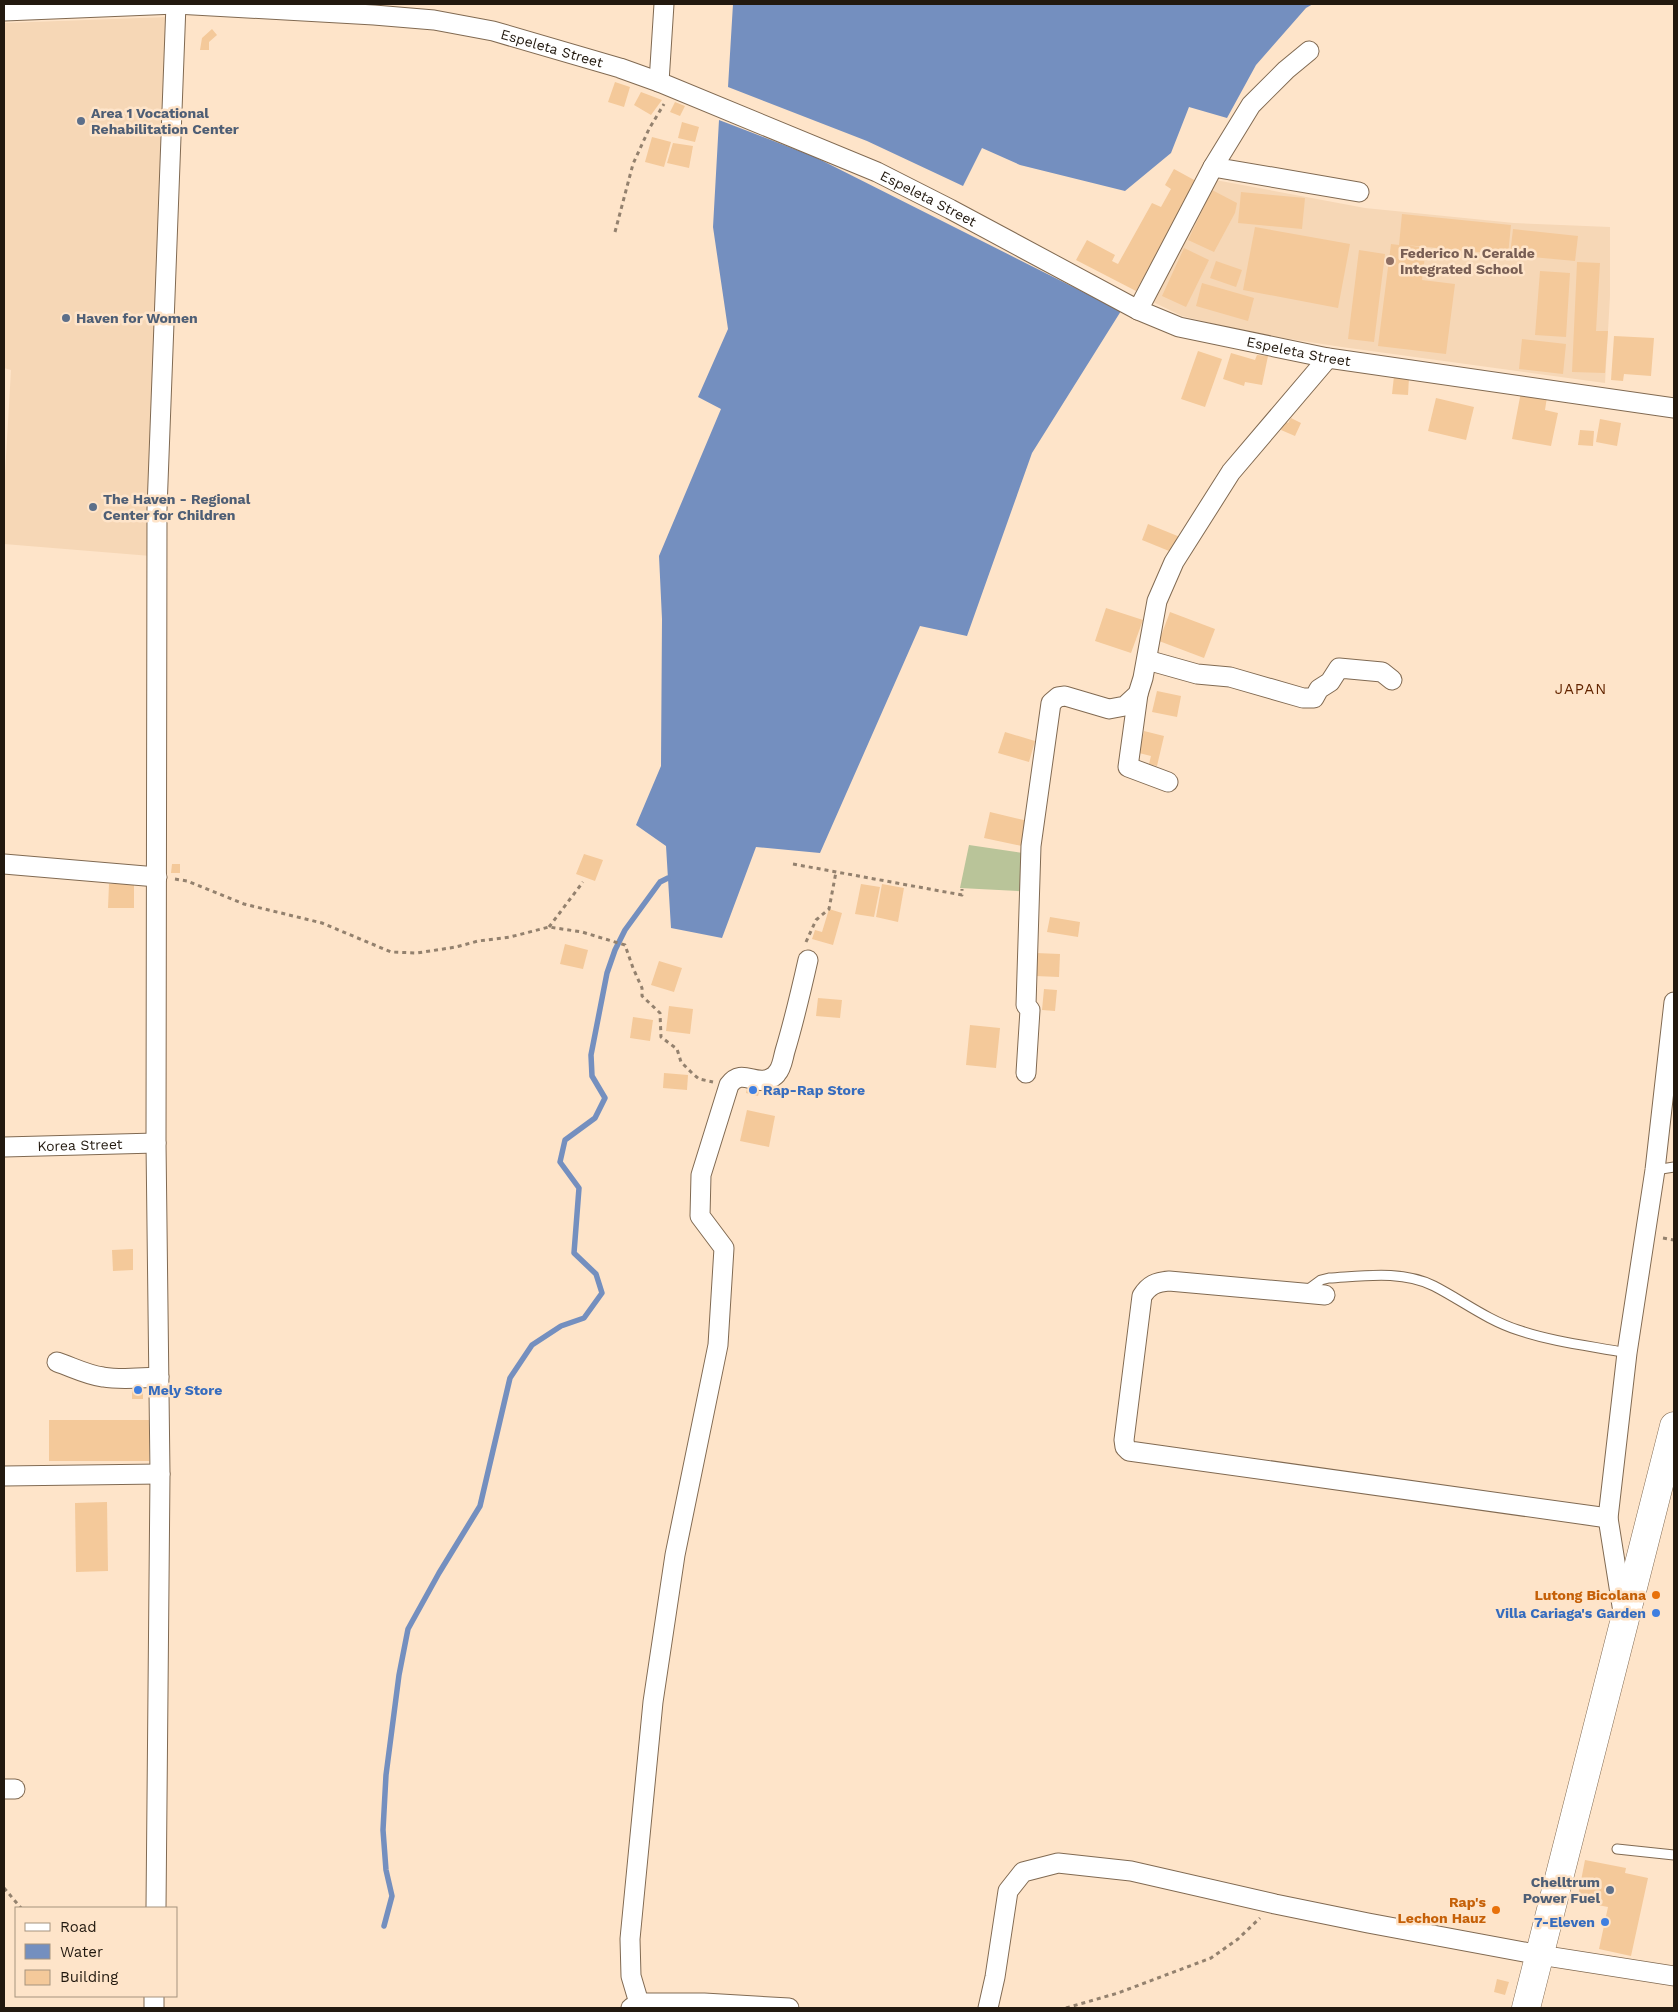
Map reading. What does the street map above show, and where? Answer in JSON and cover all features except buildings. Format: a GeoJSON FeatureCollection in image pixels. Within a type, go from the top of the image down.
{"type":"FeatureCollection","features":[{"type":"Feature","properties":{"kind":"main road"},"geometry":{"type":"LineString","coordinates":[[1526,2008],[1674,1426]]}},
{"type":"Feature","properties":{"kind":"street"},"geometry":{"type":"LineString","coordinates":[[156,1907],[160,1474],[156,1143],[157,509],[176,4]]}},
{"type":"Feature","properties":{"kind":"street","name":"Espeleta Street"},"geometry":{"type":"LineString","coordinates":[[4,11],[176,4],[374,15],[469,25],[620,68],[877,172],[1138,310],[1179,327],[1328,358],[1674,408]]}},
{"type":"Feature","properties":{"kind":"street"},"geometry":{"type":"LineString","coordinates":[[664,4],[666,85]]}},
{"type":"Feature","properties":{"kind":"street"},"geometry":{"type":"LineString","coordinates":[[1138,310],[1213,167],[1251,105],[1286,70],[1309,51]]}},
{"type":"Feature","properties":{"kind":"street"},"geometry":{"type":"LineString","coordinates":[[1213,167],[1359,192]]}},
{"type":"Feature","properties":{"kind":"street"},"geometry":{"type":"LineString","coordinates":[[1168,782],[1128,766],[1138,694],[1147,660],[1157,600],[1174,562],[1231,472],[1328,358]]}},
{"type":"Feature","properties":{"kind":"street"},"geometry":{"type":"LineString","coordinates":[[1147,660],[1197,674],[1230,677],[1304,698],[1314,698],[1319,689],[1330,682],[1339,668],[1382,672],[1392,680]]}},
{"type":"Feature","properties":{"kind":"street"},"geometry":{"type":"LineString","coordinates":[[1026,1073],[1030,1010],[1026,1005],[1031,846],[1050,703],[1058,697],[1065,696],[1109,709],[1125,706],[1138,694]]}},
{"type":"Feature","properties":{"kind":"street"},"geometry":{"type":"LineString","coordinates":[[4,864],[157,877]]}},
{"type":"Feature","properties":{"kind":"street"},"geometry":{"type":"LineString","coordinates":[[789,2008],[704,2003],[635,2006],[631,1976],[630,1939],[653,1702],[675,1555],[718,1345],[724,1248],[700,1216],[701,1175],[729,1086],[738,1077],[762,1082],[770,1079],[777,1073],[788,1042],[808,960]]}},
{"type":"Feature","properties":{"kind":"street"},"geometry":{"type":"LineString","coordinates":[[1624,1623],[1608,1518],[1627,1353],[1655,1170],[1674,1002]]}},
{"type":"Feature","properties":{"kind":"street","name":"Korea Street"},"geometry":{"type":"LineString","coordinates":[[4,1147],[156,1143]]}},
{"type":"Feature","properties":{"kind":"street"},"geometry":{"type":"LineString","coordinates":[[1326,1294],[1169,1281],[1160,1282],[1146,1289],[1142,1296],[1124,1440],[1129,1451],[1608,1518]]}},
{"type":"Feature","properties":{"kind":"street"},"geometry":{"type":"LineString","coordinates":[[58,1362],[104,1378],[159,1377]]}},
{"type":"Feature","properties":{"kind":"street"},"geometry":{"type":"LineString","coordinates":[[4,1476],[160,1474]]}},
{"type":"Feature","properties":{"kind":"street"},"geometry":{"type":"LineString","coordinates":[[988,2008],[995,1977],[1008,1891],[1023,1872],[1058,1863],[1131,1871],[1275,1904],[1540,1955],[1674,1976]]}},
{"type":"Feature","properties":{"kind":"lane"},"geometry":{"type":"LineString","coordinates":[[1655,1170],[1674,1167]]}},
{"type":"Feature","properties":{"kind":"lane"},"geometry":{"type":"LineString","coordinates":[[1304,1293],[1314,1284],[1329,1278],[1392,1275],[1414,1279],[1433,1286],[1490,1320],[1520,1331],[1627,1353]]}},
{"type":"Feature","properties":{"kind":"lane"},"geometry":{"type":"LineString","coordinates":[[1617,1849],[1674,1855]]}},
{"type":"Feature","properties":{"kind":"path"},"geometry":{"type":"LineString","coordinates":[[615,232],[633,164],[666,85]]}},
{"type":"Feature","properties":{"kind":"path"},"geometry":{"type":"LineString","coordinates":[[793,864],[962,895],[962,889]]}},
{"type":"Feature","properties":{"kind":"path"},"geometry":{"type":"LineString","coordinates":[[808,960],[805,948],[806,942],[816,920],[829,909],[836,872]]}},
{"type":"Feature","properties":{"kind":"path"},"geometry":{"type":"LineString","coordinates":[[157,877],[187,882],[244,904],[322,923],[391,952],[418,953],[456,947],[478,940],[510,937],[549,927],[582,932],[625,945],[632,968],[642,988],[642,996],[660,1012],[661,1037],[677,1049],[681,1062],[699,1079],[729,1086]]}},
{"type":"Feature","properties":{"kind":"path"},"geometry":{"type":"LineString","coordinates":[[549,927],[584,882]]}},
{"type":"Feature","properties":{"kind":"path"},"geometry":{"type":"LineString","coordinates":[[4,1888],[20,1907]]}},
{"type":"Feature","properties":{"kind":"path"},"geometry":{"type":"LineString","coordinates":[[1066,2008],[1118,1993],[1212,1958],[1238,1939],[1275,1904]]}},
{"type":"Feature","properties":{"kind":"shaded area"},"geometry":{"type":"Polygon","coordinates":[[[168,17],[151,556],[4,544],[4,491],[11,370],[4,368],[4,23],[168,17]]]}},
{"type":"Feature","properties":{"kind":"shaded area","name":"Federico N. Ceralde Integrated School"},"geometry":{"type":"Polygon","coordinates":[[[1210,179],[1365,208],[1514,223],[1610,227],[1610,296],[1605,383],[1251,333],[1182,316],[1151,301],[1210,179]]]}},
{"type":"Feature","properties":{"kind":"green space"},"geometry":{"type":"Polygon","coordinates":[[[969,845],[1037,855],[1035,892],[960,888],[969,845]]]}},
{"type":"Feature","properties":{"kind":"water"},"geometry":{"type":"Polygon","coordinates":[[[733,4],[1313,4],[1306,8],[1256,65],[1227,118],[1189,107],[1171,153],[1125,191],[1020,165],[982,148],[963,186],[867,141],[728,87],[733,4]]]}},
{"type":"Feature","properties":{"kind":"water"},"geometry":{"type":"Polygon","coordinates":[[[719,120],[815,157],[1121,311],[1032,453],[967,636],[920,626],[820,853],[756,847],[722,938],[671,928],[666,846],[636,825],[661,766],[662,619],[659,556],[721,409],[698,397],[728,329],[713,227],[719,120]]]}},
{"type":"Feature","properties":{"kind":"waterway"},"geometry":{"type":"LineString","coordinates":[[384,1926],[392,1896],[386,1870],[383,1830],[386,1775],[399,1675],[408,1629],[439,1573],[480,1506],[510,1378],[532,1345],[561,1326],[584,1318],[602,1293],[596,1274],[574,1253],[579,1188],[560,1162],[565,1140],[595,1118],[605,1098],[592,1076],[591,1055],[607,973],[615,950],[625,930],[660,882],[668,878]]}},
{"type":"Feature","properties":{"kind":"place","name":"Area 1 Vocational Rehabilitation Center"},"geometry":{"type":"Point","coordinates":[81,121]}},
{"type":"Feature","properties":{"kind":"place","name":"Federico N. Ceralde Integrated School"},"geometry":{"type":"Point","coordinates":[1390,261]}},
{"type":"Feature","properties":{"kind":"place","name":"Haven for Women"},"geometry":{"type":"Point","coordinates":[66,318]}},
{"type":"Feature","properties":{"kind":"place","name":"The Haven - Regional Center for Children"},"geometry":{"type":"Point","coordinates":[93,507]}},
{"type":"Feature","properties":{"kind":"place","name":"Rap-Rap Store"},"geometry":{"type":"Point","coordinates":[753,1090]}},
{"type":"Feature","properties":{"kind":"place","name":"Mely Store"},"geometry":{"type":"Point","coordinates":[138,1390]}},
{"type":"Feature","properties":{"kind":"place","name":"Lutong Bicolana"},"geometry":{"type":"Point","coordinates":[1656,1595]}},
{"type":"Feature","properties":{"kind":"place","name":"Villa Cariaga's Garden"},"geometry":{"type":"Point","coordinates":[1656,1613]}},
{"type":"Feature","properties":{"kind":"place","name":"Chelltrum Power Fuel"},"geometry":{"type":"Point","coordinates":[1610,1890]}},
{"type":"Feature","properties":{"kind":"place","name":"Rap's Lechon Hauz"},"geometry":{"type":"Point","coordinates":[1496,1910]}},
{"type":"Feature","properties":{"kind":"place","name":"7-Eleven"},"geometry":{"type":"Point","coordinates":[1605,1922]}},
{"type":"Feature","properties":{"kind":"district","name":"JAPAN"},"geometry":{"type":"Point","coordinates":[1581,689]}}]}
